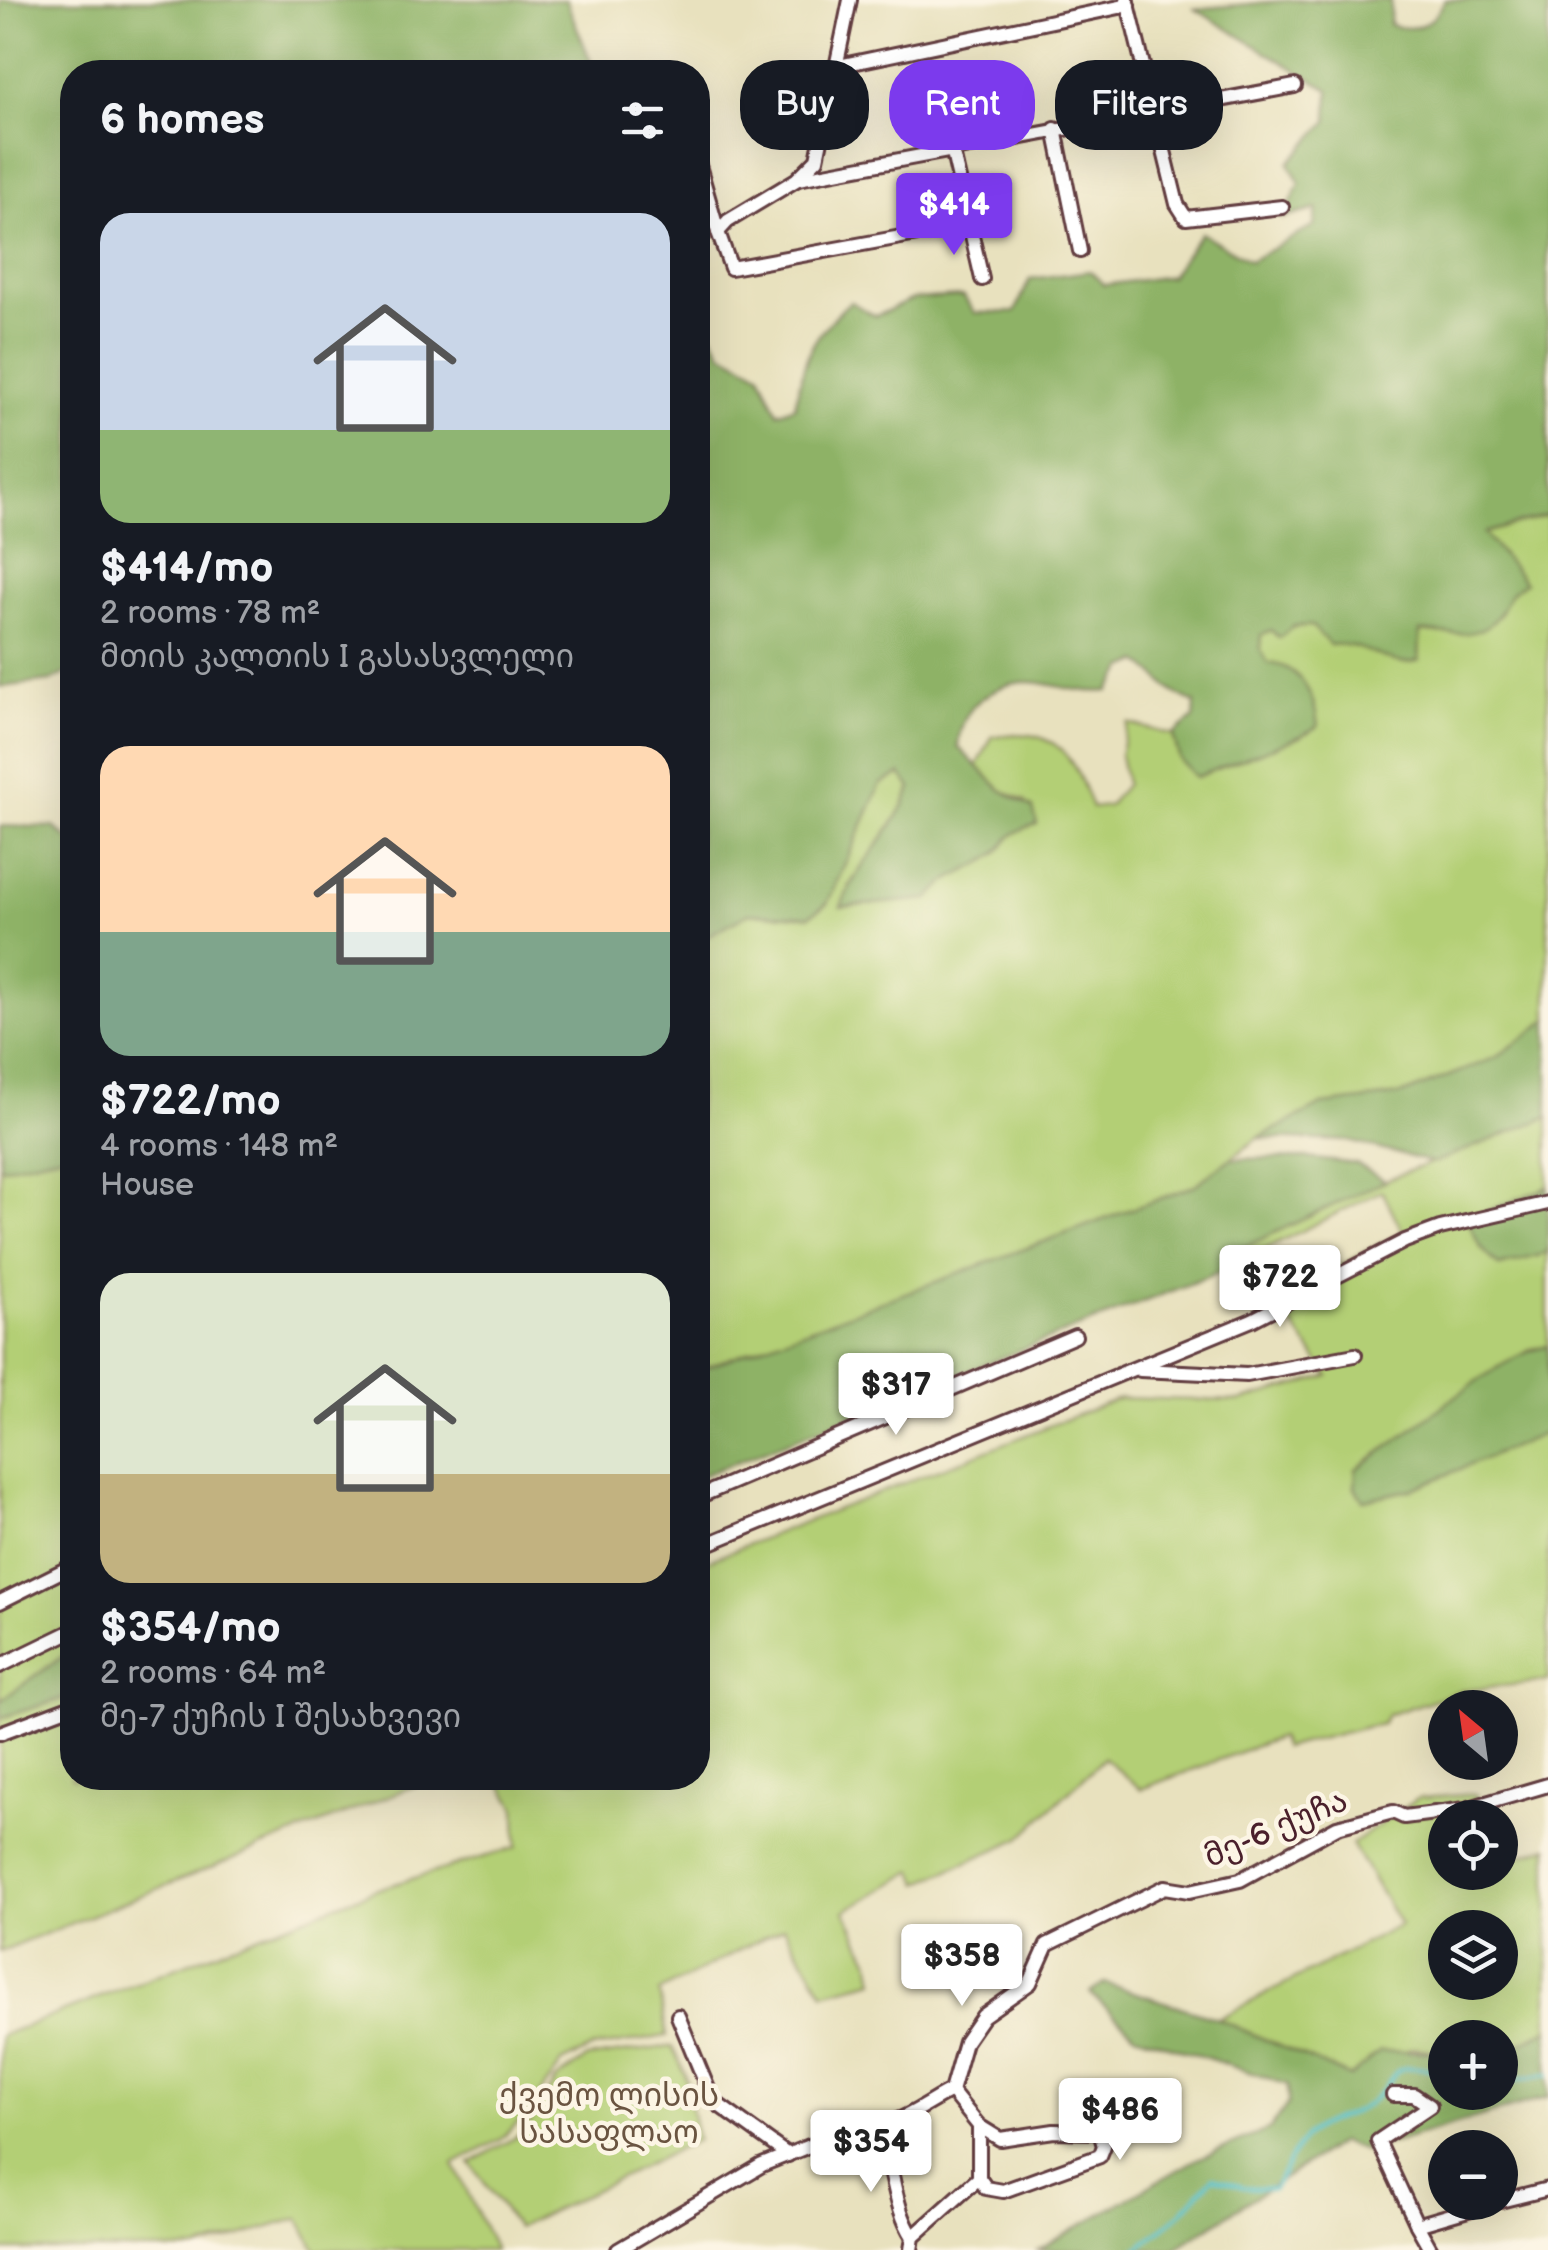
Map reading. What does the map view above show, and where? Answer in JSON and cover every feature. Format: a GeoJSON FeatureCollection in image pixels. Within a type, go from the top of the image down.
{"type":"FeatureCollection","features":[{"type":"Feature","properties":{"kind":"street"},"geometry":{"type":"LineString","coordinates":[[839,60],[850,0]]}},
{"type":"Feature","properties":{"kind":"street"},"geometry":{"type":"LineString","coordinates":[[866,60],[1128,3],[1142,60]]}},
{"type":"Feature","properties":{"kind":"street"},"geometry":{"type":"LineString","coordinates":[[1223,98],[1295,86]]}},
{"type":"Feature","properties":{"kind":"street"},"geometry":{"type":"LineString","coordinates":[[1035,133],[1055,129]]}},
{"type":"Feature","properties":{"kind":"street"},"geometry":{"type":"LineString","coordinates":[[718,232],[728,221],[796,180],[817,159],[819,150]]}},
{"type":"Feature","properties":{"kind":"street"},"geometry":{"type":"LineString","coordinates":[[796,180],[947,150]]}},
{"type":"Feature","properties":{"kind":"street"},"geometry":{"type":"LineString","coordinates":[[952,150],[966,226],[982,279]]}},
{"type":"Feature","properties":{"kind":"street"},"geometry":{"type":"LineString","coordinates":[[1059,150],[1080,251]]}},
{"type":"Feature","properties":{"kind":"street"},"geometry":{"type":"LineString","coordinates":[[1164,150],[1177,204],[1186,218],[1282,207]]}},
{"type":"Feature","properties":{"kind":"street"},"geometry":{"type":"LineString","coordinates":[[710,204],[730,268],[966,226]]}},
{"type":"Feature","properties":{"kind":"street"},"geometry":{"type":"LineString","coordinates":[[710,1543],[1252,1320],[1404,1241],[1440,1228],[1548,1203]]}},
{"type":"Feature","properties":{"kind":"street"},"geometry":{"type":"LineString","coordinates":[[710,1492],[1076,1336]]}},
{"type":"Feature","properties":{"kind":"street"},"geometry":{"type":"LineString","coordinates":[[1132,1370],[1247,1376],[1355,1355]]}},
{"type":"Feature","properties":{"kind":"street"},"geometry":{"type":"LineString","coordinates":[[0,1602],[60,1572]]}},
{"type":"Feature","properties":{"kind":"street"},"geometry":{"type":"LineString","coordinates":[[0,1666],[60,1637]]}},
{"type":"Feature","properties":{"kind":"street"},"geometry":{"type":"LineString","coordinates":[[0,1733],[60,1710]]}},
{"type":"Feature","properties":{"kind":"street","name":"მე-6 ქუჩა"},"geometry":{"type":"LineString","coordinates":[[951,2091],[965,2042],[983,2016],[1030,1983],[1047,1945],[1165,1887],[1190,1891],[1240,1880],[1337,1827],[1393,1812],[1404,1817],[1466,1810],[1548,1785]]}},
{"type":"Feature","properties":{"kind":"street"},"geometry":{"type":"LineString","coordinates":[[678,2016],[713,2100],[788,2155]]}},
{"type":"Feature","properties":{"kind":"street"},"geometry":{"type":"LineString","coordinates":[[618,2250],[762,2165],[864,2124],[874,2126],[902,2118],[951,2091],[979,2126],[1000,2138],[1054,2131],[1100,2132],[1104,2146],[1100,2156],[1003,2192],[986,2188],[979,2178],[979,2126]]}},
{"type":"Feature","properties":{"kind":"street"},"geometry":{"type":"LineString","coordinates":[[1393,2094],[1414,2096],[1430,2106],[1378,2141],[1431,2250]]}},
{"type":"Feature","properties":{"kind":"street"},"geometry":{"type":"LineString","coordinates":[[874,2126],[883,2139],[900,2217],[912,2244],[979,2178]]}},
{"type":"Feature","properties":{"kind":"street"},"geometry":{"type":"LineString","coordinates":[[1518,2197],[1548,2189]]}},
{"type":"Feature","properties":{"kind":"street"},"geometry":{"type":"LineString","coordinates":[[1417,2224],[1432,2220]]}},
{"type":"Feature","properties":{"kind":"green space"},"geometry":{"type":"Polygon","coordinates":[[[0,0],[566,0],[590,60],[60,60],[60,676],[51,681],[0,687],[0,0]]]}},
{"type":"Feature","properties":{"kind":"green space"},"geometry":{"type":"Polygon","coordinates":[[[1293,0],[1391,0],[1390,25],[1408,28],[1429,21],[1445,0],[1548,0],[1548,515],[1484,533],[1525,583],[1512,592],[1485,628],[1464,634],[1420,631],[1419,660],[1409,663],[1355,647],[1330,645],[1312,626],[1294,626],[1279,638],[1271,630],[1261,635],[1260,648],[1268,663],[1298,676],[1310,693],[1318,726],[1196,777],[1180,760],[1173,735],[1194,718],[1195,703],[1169,689],[1139,662],[1125,668],[1109,691],[1028,682],[998,689],[967,714],[958,747],[1001,790],[1033,808],[1037,824],[1017,832],[995,855],[949,880],[929,899],[841,907],[856,876],[904,804],[911,788],[901,774],[881,784],[827,904],[809,916],[749,913],[710,934],[710,332],[722,352],[760,373],[778,413],[795,406],[811,348],[850,302],[876,316],[913,299],[963,296],[975,313],[1015,312],[1030,279],[1090,271],[1104,285],[1170,276],[1201,233],[1250,261],[1314,226],[1317,209],[1283,218],[1300,184],[1289,163],[1328,121],[1329,90],[1195,9],[1293,0]]]}},
{"type":"Feature","properties":{"kind":"green space"},"geometry":{"type":"Polygon","coordinates":[[[1548,515],[1548,1020],[1497,1057],[1401,1095],[1322,1106],[1258,1138],[1194,1186],[710,1366],[710,934],[749,913],[809,916],[827,904],[881,784],[902,774],[911,788],[904,808],[849,886],[929,899],[948,880],[987,860],[1015,832],[1036,824],[1025,801],[1001,790],[977,766],[992,737],[1032,735],[1058,747],[1077,772],[1092,808],[1108,806],[1126,784],[1120,755],[1128,723],[1173,735],[1180,760],[1196,777],[1299,737],[1260,648],[1260,635],[1312,625],[1330,645],[1352,642],[1419,660],[1420,631],[1498,617],[1509,592],[1484,532],[1548,515]]]}},
{"type":"Feature","properties":{"kind":"green space"},"geometry":{"type":"Polygon","coordinates":[[[0,826],[54,827],[60,832],[60,1155],[0,1168],[0,826]]]}},
{"type":"Feature","properties":{"kind":"green space"},"geometry":{"type":"Polygon","coordinates":[[[1548,1020],[1548,1117],[1434,1163],[1348,1141],[1258,1138],[1322,1105],[1401,1095],[1497,1057],[1548,1020]]]}},
{"type":"Feature","properties":{"kind":"green space"},"geometry":{"type":"Polygon","coordinates":[[[1548,1117],[1548,1187],[1467,1220],[1499,1266],[1548,1253],[1548,1346],[1531,1349],[1356,1469],[1355,1488],[1363,1500],[1548,1432],[1548,1681],[1470,1690],[1428,1690],[1428,1702],[1387,1715],[1382,1723],[1283,1748],[1280,1737],[1141,1789],[1104,1758],[1019,1839],[919,1883],[914,1871],[845,1911],[872,1965],[875,1980],[824,1993],[784,1927],[659,1992],[667,2036],[593,2048],[562,2063],[522,2119],[501,2139],[454,2164],[495,2250],[316,2250],[299,2218],[196,2250],[0,2250],[0,2036],[375,1890],[517,1847],[516,1808],[505,1790],[710,1790],[710,1559],[1120,1398],[1240,1401],[1329,1376],[1275,1300],[1403,1232],[1382,1191],[1245,1259],[1239,1249],[1355,1192],[1548,1117]]]}},
{"type":"Feature","properties":{"kind":"green space"},"geometry":{"type":"Polygon","coordinates":[[[60,1155],[60,1658],[0,1701],[0,1168],[60,1155]]]}},
{"type":"Feature","properties":{"kind":"green space"},"geometry":{"type":"Polygon","coordinates":[[[1307,1158],[1357,1164],[1385,1181],[1240,1249],[1245,1259],[1217,1273],[710,1472],[710,1366],[1194,1186],[1230,1159],[1307,1158]]]}},
{"type":"Feature","properties":{"kind":"green space"},"geometry":{"type":"Polygon","coordinates":[[[1548,1187],[1548,1253],[1499,1266],[1480,1247],[1467,1219],[1548,1187]]]}},
{"type":"Feature","properties":{"kind":"green space"},"geometry":{"type":"Polygon","coordinates":[[[1548,1346],[1548,1432],[1413,1489],[1363,1500],[1355,1488],[1356,1469],[1478,1381],[1527,1353],[1548,1346]]]}},
{"type":"Feature","properties":{"kind":"green space"},"geometry":{"type":"Polygon","coordinates":[[[60,1658],[60,1700],[0,1718],[0,1701],[60,1658]]]}},
{"type":"Feature","properties":{"kind":"green space"},"geometry":{"type":"Polygon","coordinates":[[[60,1700],[60,1790],[404,1790],[0,1952],[0,1718],[60,1700]]]}},
{"type":"Feature","properties":{"kind":"green space"},"geometry":{"type":"Polygon","coordinates":[[[1476,1794],[1478,1800],[1428,1800],[1428,1890],[1518,1890],[1518,1856],[1548,1847],[1548,2030],[1518,2044],[1518,2020],[1428,2020],[1428,2050],[1412,2048],[1351,2077],[1218,2019],[1400,1925],[1352,1844],[1418,1798],[1476,1794]]]}},
{"type":"Feature","properties":{"kind":"green space"},"geometry":{"type":"Polygon","coordinates":[[[1105,1983],[1218,2019],[1350,2077],[1380,2051],[1428,2052],[1428,2110],[1504,2110],[1365,2151],[1340,2142],[1173,2250],[1038,2250],[1197,2159],[1270,2129],[1288,2103],[1288,2085],[1135,2034],[1090,1993],[1105,1983]]]}},
{"type":"Feature","properties":{"kind":"green space"},"geometry":{"type":"Polygon","coordinates":[[[1548,2030],[1548,2097],[1518,2106],[1518,2044],[1548,2030]]]}},
{"type":"Feature","properties":{"kind":"green space","name":"ქვემო ლისის სასაფლაო"},"geometry":{"type":"Polygon","coordinates":[[[672,2046],[685,2074],[697,2140],[517,2228],[470,2163],[524,2132],[557,2079],[587,2058],[672,2046]]]}},
{"type":"Feature","properties":{"kind":"waterway"},"geometry":{"type":"LineString","coordinates":[[1136,2250],[1179,2215],[1213,2177],[1243,2187],[1273,2189],[1310,2132],[1368,2104],[1396,2072],[1428,2070]]}},
{"type":"Feature","properties":{"kind":"waterway"},"geometry":{"type":"LineString","coordinates":[[1518,2080],[1548,2075]]}}]}
